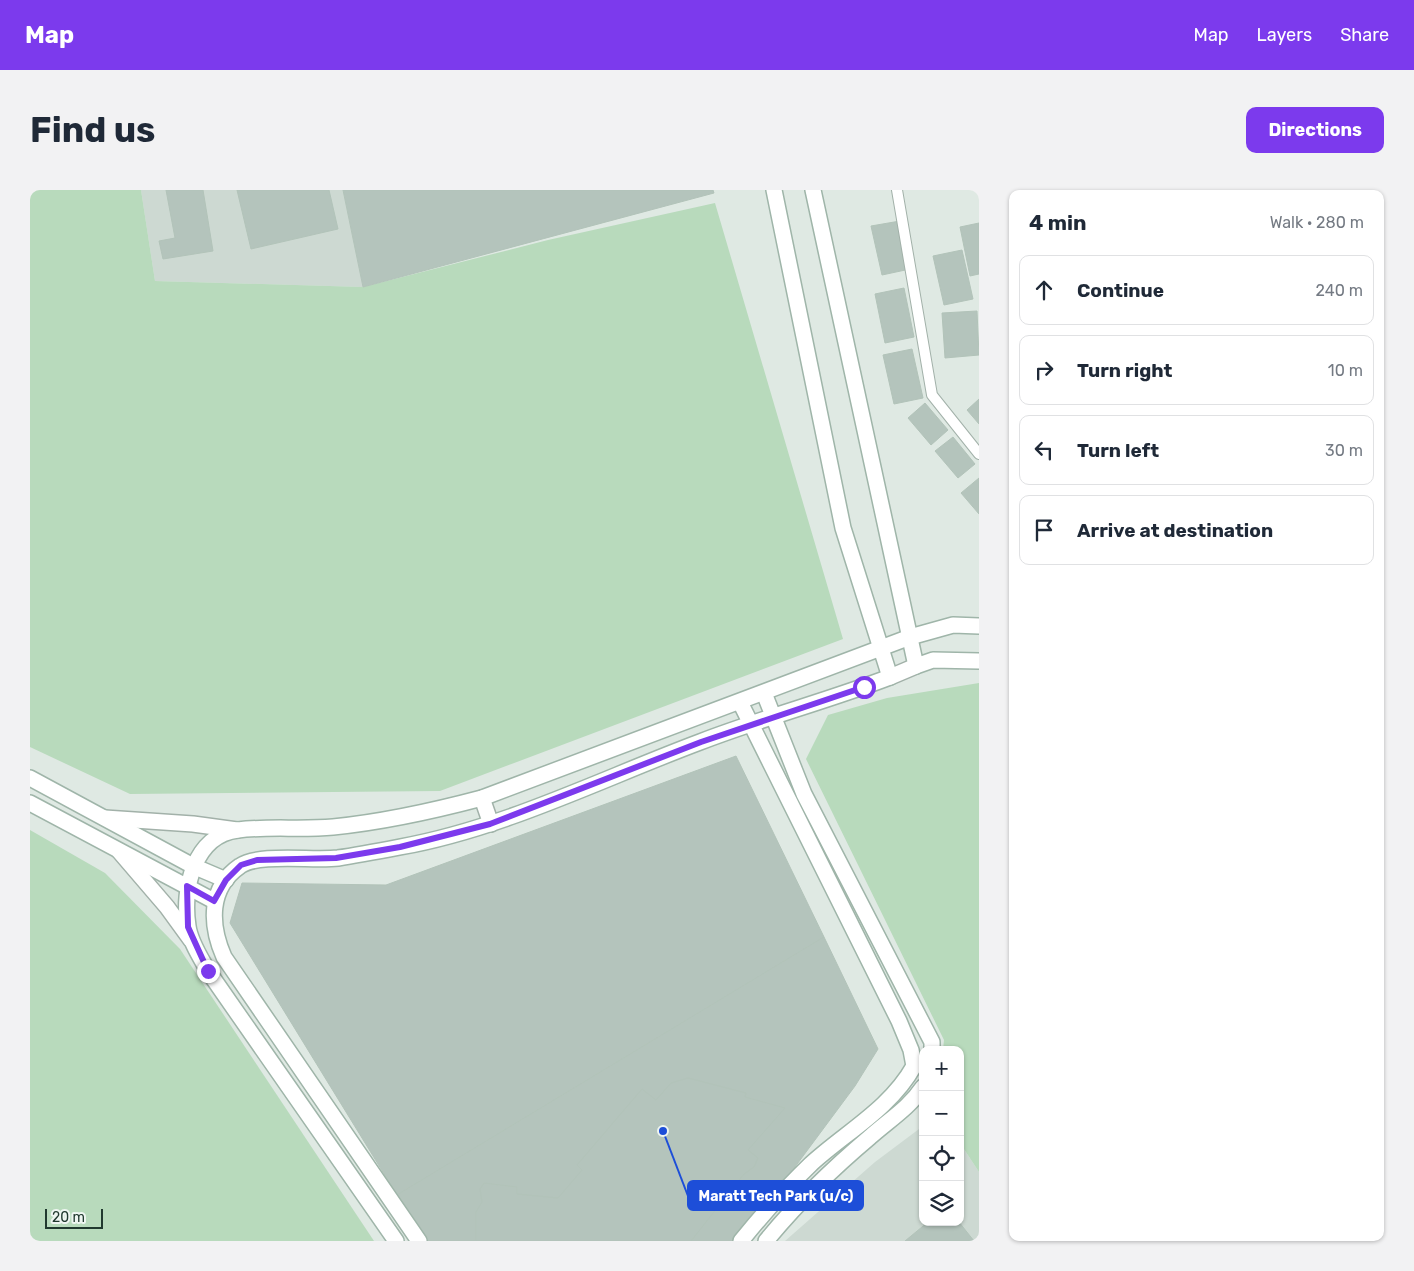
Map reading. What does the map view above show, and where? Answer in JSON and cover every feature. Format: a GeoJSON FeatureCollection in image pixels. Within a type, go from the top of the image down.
{"type":"FeatureCollection","features":[{"type":"Feature","properties":{"kind":"street"},"geometry":{"type":"LineString","coordinates":[[774,190],[843,528],[890,677]]}},
{"type":"Feature","properties":{"kind":"street"},"geometry":{"type":"LineString","coordinates":[[813,190],[916,666]]}},
{"type":"Feature","properties":{"kind":"street"},"geometry":{"type":"LineString","coordinates":[[105,818],[193,824],[237,830],[331,827],[360,824],[437,810],[482,798],[764,693],[910,636],[953,625],[979,626]]}},
{"type":"Feature","properties":{"kind":"street"},"geometry":{"type":"LineString","coordinates":[[419,1241],[224,957],[216,938],[213,922],[214,901],[226,880],[241,865],[257,860],[336,858],[400,847],[490,824],[701,742],[890,677],[933,660],[979,661]]}},
{"type":"Feature","properties":{"kind":"street"},"geometry":{"type":"LineString","coordinates":[[764,693],[804,794],[932,1042],[932,1046]]}},
{"type":"Feature","properties":{"kind":"street"},"geometry":{"type":"LineString","coordinates":[[740,702],[899,1021],[918,1068],[883,1105],[811,1164],[741,1241]]}},
{"type":"Feature","properties":{"kind":"street"},"geometry":{"type":"LineString","coordinates":[[30,778],[193,866],[226,880]]}},
{"type":"Feature","properties":{"kind":"street"},"geometry":{"type":"LineString","coordinates":[[482,798],[490,824]]}},
{"type":"Feature","properties":{"kind":"street"},"geometry":{"type":"LineString","coordinates":[[30,803],[214,901]]}},
{"type":"Feature","properties":{"kind":"street"},"geometry":{"type":"LineString","coordinates":[[237,830],[220,834],[193,866],[187,886],[188,927],[194,943],[208,971],[396,1241]]}},
{"type":"Feature","properties":{"kind":"street"},"geometry":{"type":"LineString","coordinates":[[119,850],[167,907],[194,943]]}},
{"type":"Feature","properties":{"kind":"street"},"geometry":{"type":"LineString","coordinates":[[766,1241],[794,1207],[869,1137],[913,1101],[920,1091]]}},
{"type":"Feature","properties":{"kind":"lane"},"geometry":{"type":"LineString","coordinates":[[897,190],[932,395],[979,454]]}},
{"type":"Feature","properties":{"kind":"shaded area"},"geometry":{"type":"Polygon","coordinates":[[[141,190],[343,190],[363,287],[155,281],[141,190]]]}},
{"type":"Feature","properties":{"kind":"shaded area"},"geometry":{"type":"Polygon","coordinates":[[[919,1129],[919,1226],[964,1226],[964,1149],[979,1172],[979,1241],[785,1241],[875,1162],[919,1129]]]}},
{"type":"Feature","properties":{"kind":"green space"},"geometry":{"type":"Polygon","coordinates":[[[30,190],[141,190],[155,281],[363,287],[548,240],[715,203],[843,639],[440,791],[130,794],[30,747],[30,190]]]}},
{"type":"Feature","properties":{"kind":"green space"},"geometry":{"type":"Polygon","coordinates":[[[979,683],[979,1172],[964,1149],[964,1046],[943,1046],[944,1040],[806,759],[828,715],[887,698],[979,683]]]}},
{"type":"Feature","properties":{"kind":"green space"},"geometry":{"type":"Polygon","coordinates":[[[30,830],[105,873],[180,949],[374,1241],[30,1241],[30,830]]]}},
{"type":"Feature","properties":{"kind":"building"},"geometry":{"type":"Polygon","coordinates":[[[166,190],[203,190],[213,251],[163,259],[159,241],[175,238],[166,190]]]}},
{"type":"Feature","properties":{"kind":"building"},"geometry":{"type":"Polygon","coordinates":[[[237,190],[329,190],[338,229],[251,249],[237,190]]]}},
{"type":"Feature","properties":{"kind":"building"},"geometry":{"type":"Polygon","coordinates":[[[343,190],[713,190],[714,193],[363,287],[343,190]]]}},
{"type":"Feature","properties":{"kind":"building"},"geometry":{"type":"Polygon","coordinates":[[[900,221],[910,269],[882,275],[871,226],[900,221]]]}},
{"type":"Feature","properties":{"kind":"building"},"geometry":{"type":"Polygon","coordinates":[[[979,223],[979,274],[970,276],[960,227],[979,223]]]}},
{"type":"Feature","properties":{"kind":"building"},"geometry":{"type":"Polygon","coordinates":[[[962,250],[973,299],[944,305],[933,256],[962,250]]]}},
{"type":"Feature","properties":{"kind":"building"},"geometry":{"type":"Polygon","coordinates":[[[904,288],[914,337],[885,343],[875,294],[904,288]]]}},
{"type":"Feature","properties":{"kind":"building"},"geometry":{"type":"Polygon","coordinates":[[[977,311],[979,355],[945,358],[942,313],[977,311]]]}},
{"type":"Feature","properties":{"kind":"building"},"geometry":{"type":"Polygon","coordinates":[[[912,349],[923,398],[894,404],[883,355],[912,349]]]}},
{"type":"Feature","properties":{"kind":"building"},"geometry":{"type":"Polygon","coordinates":[[[979,399],[979,424],[967,410],[979,399]]]}},
{"type":"Feature","properties":{"kind":"building"},"geometry":{"type":"Polygon","coordinates":[[[925,403],[948,430],[931,445],[908,418],[925,403]]]}},
{"type":"Feature","properties":{"kind":"building"},"geometry":{"type":"Polygon","coordinates":[[[953,437],[975,464],[958,478],[935,451],[953,437]]]}},
{"type":"Feature","properties":{"kind":"building"},"geometry":{"type":"Polygon","coordinates":[[[979,478],[979,514],[961,493],[979,478]]]}},
{"type":"Feature","properties":{"kind":"building"},"geometry":{"type":"Polygon","coordinates":[[[736,756],[824,937],[397,1195],[230,923],[242,883],[386,885],[736,756]]]}},
{"type":"Feature","properties":{"kind":"building"},"geometry":{"type":"Polygon","coordinates":[[[824,937],[878,1049],[855,1086],[789,1175],[736,1241],[426,1241],[397,1195],[824,937]]]}},
{"type":"Feature","properties":{"kind":"building"},"geometry":{"type":"Polygon","coordinates":[[[688,1078],[746,1093],[745,1097],[785,1108],[748,1150],[758,1158],[754,1167],[744,1174],[691,1241],[476,1241],[476,1212],[482,1202],[480,1189],[484,1183],[517,1187],[517,1194],[558,1198],[582,1170],[577,1165],[642,1089],[656,1100],[671,1083],[688,1078]]]}},
{"type":"Feature","properties":{"kind":"building"},"geometry":{"type":"Polygon","coordinates":[[[923,1226],[962,1226],[974,1241],[905,1241],[923,1226]]]}},
{"type":"Feature","properties":{"kind":"place","name":"Maratt Tech Park (u/c)"},"geometry":{"type":"Point","coordinates":[663,1131]}},
{"type":"Feature","properties":{"kind":"route"},"geometry":{"type":"LineString","coordinates":[[208,971],[188,927],[187,886],[214,901],[226,880],[241,865],[257,860],[336,858],[400,847],[490,824],[577,792],[701,742],[864,687]]}}]}
